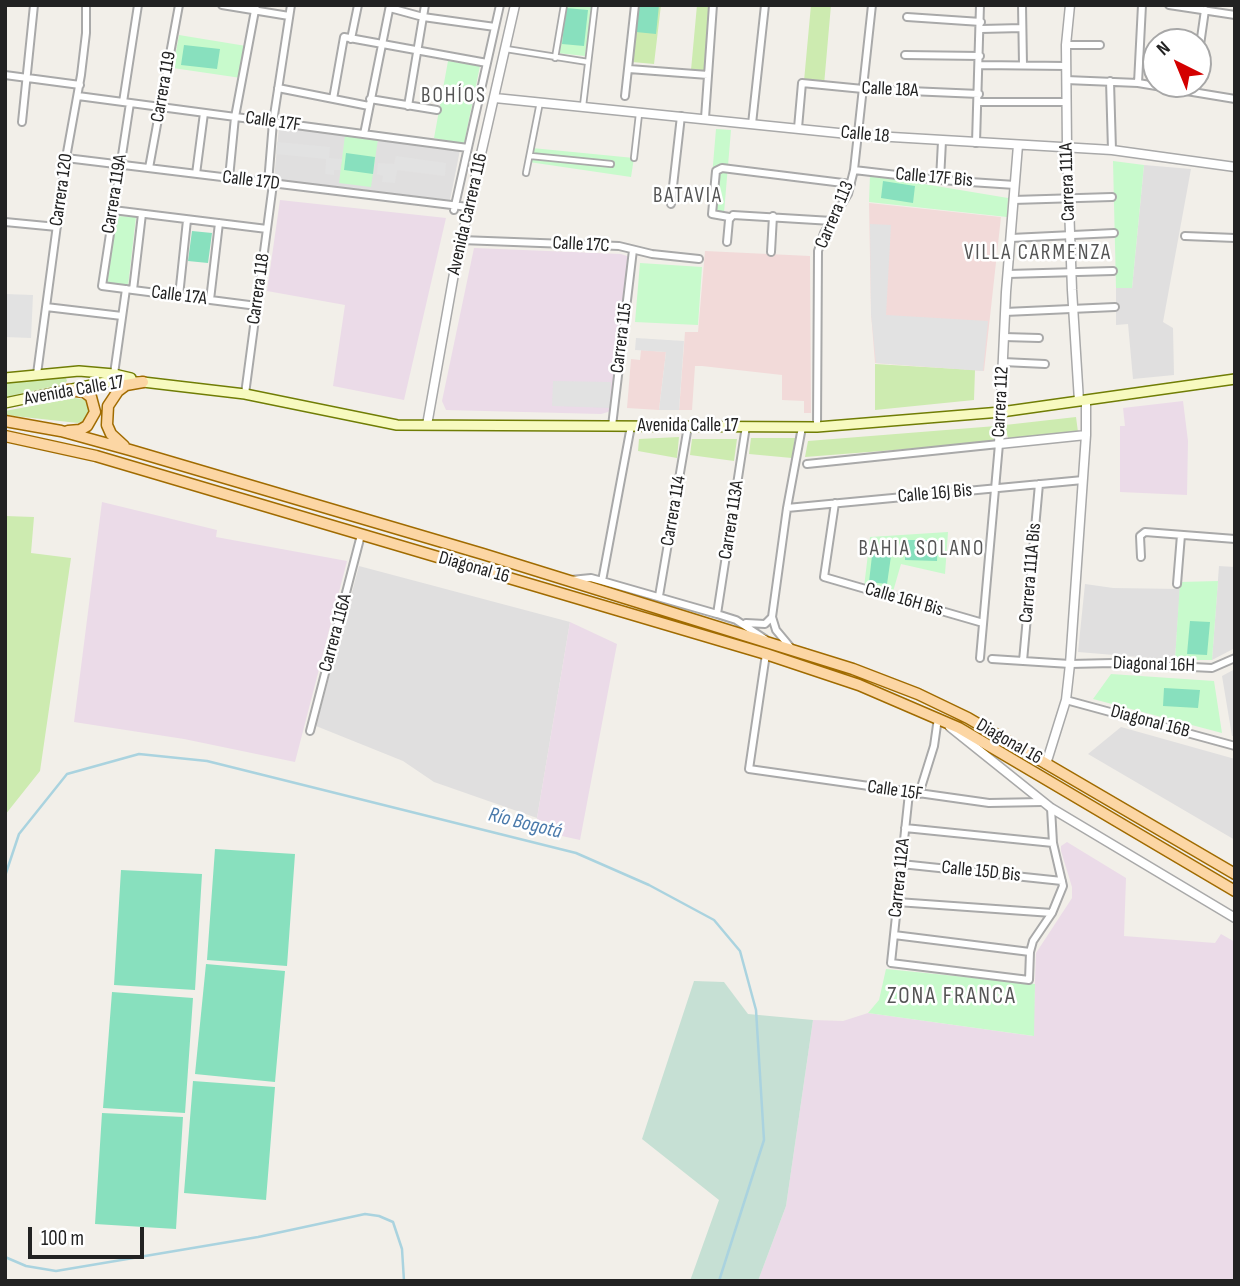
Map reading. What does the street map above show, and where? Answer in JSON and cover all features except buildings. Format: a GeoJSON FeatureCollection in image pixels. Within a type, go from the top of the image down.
{"type":"FeatureCollection","features":[{"type":"Feature","properties":{"kind":"main road","name":"Avenida Calle 17"},"geometry":{"type":"LineString","coordinates":[[5,378],[68,372],[114,374],[143,382]]}},
{"type":"Feature","properties":{"kind":"main road"},"geometry":{"type":"LineString","coordinates":[[61,431],[80,430],[87,426],[95,412],[91,397],[85,392],[68,390],[71,383],[68,372]]}},
{"type":"Feature","properties":{"kind":"main road","name":"Avenida Calle 17"},"geometry":{"type":"LineString","coordinates":[[5,403],[105,382],[143,382],[245,394],[388,424],[817,427],[1001,412],[1235,379]]}},
{"type":"Feature","properties":{"kind":"main road"},"geometry":{"type":"LineString","coordinates":[[130,450],[111,434],[106,416],[108,406],[118,391],[126,385],[143,382]]}},
{"type":"Feature","properties":{"kind":"main road","name":"Diagonal 16"},"geometry":{"type":"LineString","coordinates":[[5,421],[61,431],[130,450],[569,580],[865,673],[968,718],[1235,874]]}},
{"type":"Feature","properties":{"kind":"main road","name":"Diagonal 16"},"geometry":{"type":"LineString","coordinates":[[5,436],[96,456],[766,654],[864,687],[938,718],[982,741],[1235,891]]}},
{"type":"Feature","properties":{"kind":"street"},"geometry":{"type":"LineString","coordinates":[[22,122],[34,5]]}},
{"type":"Feature","properties":{"kind":"street","name":"Carrera 120"},"geometry":{"type":"LineString","coordinates":[[37,374],[66,158],[78,96],[86,33],[86,5]]}},
{"type":"Feature","properties":{"kind":"street","name":"Carrera 119A"},"geometry":{"type":"LineString","coordinates":[[102,286],[138,5]]}},
{"type":"Feature","properties":{"kind":"street","name":"Carrera 119"},"geometry":{"type":"LineString","coordinates":[[149,168],[179,5]]}},
{"type":"Feature","properties":{"kind":"street"},"geometry":{"type":"LineString","coordinates":[[222,5],[255,8],[289,16]]}},
{"type":"Feature","properties":{"kind":"street","name":"Carrera 118"},"geometry":{"type":"LineString","coordinates":[[245,394],[267,229],[273,122],[291,5]]}},
{"type":"Feature","properties":{"kind":"street"},"geometry":{"type":"LineString","coordinates":[[333,99],[347,38],[358,5]]}},
{"type":"Feature","properties":{"kind":"street"},"geometry":{"type":"LineString","coordinates":[[408,106],[425,5]]}},
{"type":"Feature","properties":{"kind":"street"},"geometry":{"type":"LineString","coordinates":[[454,207],[500,5]]}},
{"type":"Feature","properties":{"kind":"street","name":"Avenida Carrera 116"},"geometry":{"type":"LineString","coordinates":[[427,425],[461,240],[515,5]]}},
{"type":"Feature","properties":{"kind":"street"},"geometry":{"type":"LineString","coordinates":[[555,58],[564,5]]}},
{"type":"Feature","properties":{"kind":"street"},"geometry":{"type":"LineString","coordinates":[[583,106],[595,5]]}},
{"type":"Feature","properties":{"kind":"street"},"geometry":{"type":"LineString","coordinates":[[625,96],[635,5]]}},
{"type":"Feature","properties":{"kind":"street"},"geometry":{"type":"LineString","coordinates":[[705,118],[713,5]]}},
{"type":"Feature","properties":{"kind":"street"},"geometry":{"type":"LineString","coordinates":[[752,124],[765,5]]}},
{"type":"Feature","properties":{"kind":"street","name":"Carrera 113"},"geometry":{"type":"LineString","coordinates":[[817,427],[817,264],[820,242],[842,205],[854,170],[872,5]]}},
{"type":"Feature","properties":{"kind":"street"},"geometry":{"type":"LineString","coordinates":[[976,143],[980,5]]}},
{"type":"Feature","properties":{"kind":"street"},"geometry":{"type":"LineString","coordinates":[[1022,5],[1023,65]]}},
{"type":"Feature","properties":{"kind":"street","name":"Carrera 111A"},"geometry":{"type":"LineString","coordinates":[[1046,764],[1066,700],[1086,435],[1071,272],[1066,102],[1066,45],[1070,5]]}},
{"type":"Feature","properties":{"kind":"street"},"geometry":{"type":"LineString","coordinates":[[1138,83],[1142,5]]}},
{"type":"Feature","properties":{"kind":"street"},"geometry":{"type":"LineString","coordinates":[[1170,5],[1235,15]]}},
{"type":"Feature","properties":{"kind":"street"},"geometry":{"type":"LineString","coordinates":[[364,134],[390,6],[423,17],[495,27]]}},
{"type":"Feature","properties":{"kind":"street"},"geometry":{"type":"LineString","coordinates":[[229,178],[235,117],[255,8]]}},
{"type":"Feature","properties":{"kind":"street"},"geometry":{"type":"LineString","coordinates":[[1202,28],[1205,10]]}},
{"type":"Feature","properties":{"kind":"street"},"geometry":{"type":"LineString","coordinates":[[907,17],[1022,28]]}},
{"type":"Feature","properties":{"kind":"street"},"geometry":{"type":"LineString","coordinates":[[347,38],[487,63]]}},
{"type":"Feature","properties":{"kind":"street"},"geometry":{"type":"LineString","coordinates":[[1066,45],[1100,45]]}},
{"type":"Feature","properties":{"kind":"street"},"geometry":{"type":"LineString","coordinates":[[506,49],[588,62]]}},
{"type":"Feature","properties":{"kind":"street"},"geometry":{"type":"LineString","coordinates":[[905,55],[980,56]]}},
{"type":"Feature","properties":{"kind":"street"},"geometry":{"type":"LineString","coordinates":[[980,65],[1066,66]]}},
{"type":"Feature","properties":{"kind":"street"},"geometry":{"type":"LineString","coordinates":[[629,69],[708,75]]}},
{"type":"Feature","properties":{"kind":"street"},"geometry":{"type":"LineString","coordinates":[[5,75],[79,85]]}},
{"type":"Feature","properties":{"kind":"street"},"geometry":{"type":"LineString","coordinates":[[1066,80],[1142,83]]}},
{"type":"Feature","properties":{"kind":"street"},"geometry":{"type":"LineString","coordinates":[[1110,80],[1112,150]]}},
{"type":"Feature","properties":{"kind":"street","name":"Calle 18A"},"geometry":{"type":"LineString","coordinates":[[798,128],[802,83],[978,98],[1066,102]]}},
{"type":"Feature","properties":{"kind":"street"},"geometry":{"type":"LineString","coordinates":[[278,88],[333,99],[437,110]]}},
{"type":"Feature","properties":{"kind":"street"},"geometry":{"type":"LineString","coordinates":[[1212,93],[1235,99]]}},
{"type":"Feature","properties":{"kind":"street","name":"Calle 17F"},"geometry":{"type":"LineString","coordinates":[[78,96],[468,148]]}},
{"type":"Feature","properties":{"kind":"street","name":"Calle 18"},"geometry":{"type":"LineString","coordinates":[[495,98],[859,135],[1112,150],[1235,167]]}},
{"type":"Feature","properties":{"kind":"street"},"geometry":{"type":"LineString","coordinates":[[526,173],[540,102]]}},
{"type":"Feature","properties":{"kind":"street"},"geometry":{"type":"LineString","coordinates":[[634,158],[639,112]]}},
{"type":"Feature","properties":{"kind":"street"},"geometry":{"type":"LineString","coordinates":[[196,174],[204,113]]}},
{"type":"Feature","properties":{"kind":"street"},"geometry":{"type":"LineString","coordinates":[[671,204],[681,116]]}},
{"type":"Feature","properties":{"kind":"street"},"geometry":{"type":"LineString","coordinates":[[940,180],[942,141]]}},
{"type":"Feature","properties":{"kind":"street","name":"Carrera 112"},"geometry":{"type":"LineString","coordinates":[[980,658],[999,444],[1005,312],[1018,145]]}},
{"type":"Feature","properties":{"kind":"street"},"geometry":{"type":"LineString","coordinates":[[531,156],[611,164]]}},
{"type":"Feature","properties":{"kind":"street","name":"Calle 17D"},"geometry":{"type":"LineString","coordinates":[[66,158],[468,210]]}},
{"type":"Feature","properties":{"kind":"street"},"geometry":{"type":"LineString","coordinates":[[832,221],[712,214],[716,171],[722,168],[851,184]]}},
{"type":"Feature","properties":{"kind":"street","name":"Calle 17F Bis"},"geometry":{"type":"LineString","coordinates":[[854,170],[1015,185]]}},
{"type":"Feature","properties":{"kind":"street"},"geometry":{"type":"LineString","coordinates":[[1013,200],[1112,197]]}},
{"type":"Feature","properties":{"kind":"street"},"geometry":{"type":"LineString","coordinates":[[113,210],[267,229]]}},
{"type":"Feature","properties":{"kind":"street"},"geometry":{"type":"LineString","coordinates":[[114,374],[122,316],[142,214]]}},
{"type":"Feature","properties":{"kind":"street"},"geometry":{"type":"LineString","coordinates":[[771,252],[773,216]]}},
{"type":"Feature","properties":{"kind":"street"},"geometry":{"type":"LineString","coordinates":[[727,242],[729,217]]}},
{"type":"Feature","properties":{"kind":"street"},"geometry":{"type":"LineString","coordinates":[[179,296],[187,220]]}},
{"type":"Feature","properties":{"kind":"street"},"geometry":{"type":"LineString","coordinates":[[5,222],[57,227]]}},
{"type":"Feature","properties":{"kind":"street"},"geometry":{"type":"LineString","coordinates":[[210,300],[219,223]]}},
{"type":"Feature","properties":{"kind":"street"},"geometry":{"type":"LineString","coordinates":[[1011,238],[1114,233]]}},
{"type":"Feature","properties":{"kind":"street"},"geometry":{"type":"LineString","coordinates":[[1185,236],[1235,238]]}},
{"type":"Feature","properties":{"kind":"street","name":"Calle 17C"},"geometry":{"type":"LineString","coordinates":[[461,240],[619,246],[652,254],[699,259]]}},
{"type":"Feature","properties":{"kind":"street","name":"Carrera 115"},"geometry":{"type":"LineString","coordinates":[[612,426],[633,250]]}},
{"type":"Feature","properties":{"kind":"street"},"geometry":{"type":"LineString","coordinates":[[1008,274],[1113,271]]}},
{"type":"Feature","properties":{"kind":"street","name":"Calle 17A"},"geometry":{"type":"LineString","coordinates":[[102,286],[257,306]]}},
{"type":"Feature","properties":{"kind":"street"},"geometry":{"type":"LineString","coordinates":[[46,307],[122,316]]}},
{"type":"Feature","properties":{"kind":"street"},"geometry":{"type":"LineString","coordinates":[[1005,312],[1115,307]]}},
{"type":"Feature","properties":{"kind":"street"},"geometry":{"type":"LineString","coordinates":[[1004,337],[1039,338]]}},
{"type":"Feature","properties":{"kind":"street"},"geometry":{"type":"LineString","coordinates":[[1003,362],[1045,364]]}},
{"type":"Feature","properties":{"kind":"street"},"geometry":{"type":"LineString","coordinates":[[602,581],[631,426]]}},
{"type":"Feature","properties":{"kind":"street","name":"Carrera 114"},"geometry":{"type":"LineString","coordinates":[[659,596],[688,426]]}},
{"type":"Feature","properties":{"kind":"street","name":"Carrera 113A"},"geometry":{"type":"LineString","coordinates":[[717,614],[746,426]]}},
{"type":"Feature","properties":{"kind":"street"},"geometry":{"type":"LineString","coordinates":[[791,648],[776,629],[772,617],[787,508],[802,427]]}},
{"type":"Feature","properties":{"kind":"street"},"geometry":{"type":"LineString","coordinates":[[807,464],[1086,435]]}},
{"type":"Feature","properties":{"kind":"street","name":"Calle 16J Bis"},"geometry":{"type":"LineString","coordinates":[[787,508],[1083,480]]}},
{"type":"Feature","properties":{"kind":"street","name":"Carrera 111A Bis"},"geometry":{"type":"LineString","coordinates":[[1023,661],[1040,484]]}},
{"type":"Feature","properties":{"kind":"street","name":"Calle 16H Bis"},"geometry":{"type":"LineString","coordinates":[[835,503],[824,577],[983,623]]}},
{"type":"Feature","properties":{"kind":"street"},"geometry":{"type":"LineString","coordinates":[[1141,558],[1142,533],[1235,539]]}},
{"type":"Feature","properties":{"kind":"street","name":"Carrera 116A"},"geometry":{"type":"LineString","coordinates":[[310,731],[361,535]]}},
{"type":"Feature","properties":{"kind":"street"},"geometry":{"type":"LineString","coordinates":[[1177,584],[1181,536]]}},
{"type":"Feature","properties":{"kind":"street","name":"Diagonal 16"},"geometry":{"type":"LineString","coordinates":[[569,580],[591,578],[659,596],[736,620],[767,641]]}},
{"type":"Feature","properties":{"kind":"street"},"geometry":{"type":"LineString","coordinates":[[736,620],[759,626],[772,617]]}},
{"type":"Feature","properties":{"kind":"street","name":"Calle 15F"},"geometry":{"type":"LineString","coordinates":[[766,654],[749,769],[909,793],[999,803],[1042,802]]}},
{"type":"Feature","properties":{"kind":"street","name":"Diagonal 16H"},"geometry":{"type":"LineString","coordinates":[[992,659],[1212,668],[1235,658]]}},
{"type":"Feature","properties":{"kind":"street","name":"Diagonal 16B"},"geometry":{"type":"LineString","coordinates":[[1066,700],[1235,746]]}},
{"type":"Feature","properties":{"kind":"street"},"geometry":{"type":"LineString","coordinates":[[919,794],[934,747],[938,718]]}},
{"type":"Feature","properties":{"kind":"street","name":"Diagonal 16"},"geometry":{"type":"LineString","coordinates":[[938,718],[1042,802],[1235,918]]}},
{"type":"Feature","properties":{"kind":"street","name":"Carrera 112A"},"geometry":{"type":"LineString","coordinates":[[909,793],[891,962],[1029,980],[1030,952]]}},
{"type":"Feature","properties":{"kind":"street"},"geometry":{"type":"LineString","coordinates":[[894,935],[1030,952],[1033,941],[1062,892],[1053,843],[1051,808]]}},
{"type":"Feature","properties":{"kind":"street"},"geometry":{"type":"LineString","coordinates":[[905,828],[1053,843]]}},
{"type":"Feature","properties":{"kind":"street","name":"Calle 15D Bis"},"geometry":{"type":"LineString","coordinates":[[901,864],[1062,881]]}},
{"type":"Feature","properties":{"kind":"street"},"geometry":{"type":"LineString","coordinates":[[897,902],[1052,913]]}},
{"type":"Feature","properties":{"kind":"shaded area"},"geometry":{"type":"Polygon","coordinates":[[[279,127],[460,150],[450,200],[274,179],[279,127]]]}},
{"type":"Feature","properties":{"kind":"shaded area"},"geometry":{"type":"Polygon","coordinates":[[[277,142],[330,147],[329,158],[342,159],[340,170],[334,170],[334,175],[325,174],[326,159],[276,154],[277,142]]]}},
{"type":"Feature","properties":{"kind":"shaded area"},"geometry":{"type":"Polygon","coordinates":[[[396,156],[446,163],[445,176],[397,170],[395,183],[382,182],[383,176],[377,174],[378,163],[394,164],[396,156]]]}},
{"type":"Feature","properties":{"kind":"shaded area"},"geometry":{"type":"Polygon","coordinates":[[[1144,165],[1191,169],[1163,322],[1173,328],[1174,375],[1133,379],[1128,324],[1116,325],[1116,288],[1132,288],[1144,165]]]}},
{"type":"Feature","properties":{"kind":"shaded area"},"geometry":{"type":"Polygon","coordinates":[[[280,200],[446,218],[404,400],[333,386],[345,305],[267,291],[280,200]]]}},
{"type":"Feature","properties":{"kind":"shaded area"},"geometry":{"type":"Polygon","coordinates":[[[869,203],[1001,217],[984,371],[875,363],[871,313],[869,203]]]}},
{"type":"Feature","properties":{"kind":"shaded area"},"geometry":{"type":"Polygon","coordinates":[[[870,224],[891,225],[886,315],[988,321],[983,371],[876,363],[871,314],[870,224]]]}},
{"type":"Feature","properties":{"kind":"shaded area"},"geometry":{"type":"Polygon","coordinates":[[[474,248],[627,256],[629,261],[613,407],[608,412],[446,410],[442,401],[474,248]]]}},
{"type":"Feature","properties":{"kind":"shaded area"},"geometry":{"type":"Polygon","coordinates":[[[705,251],[810,256],[811,413],[804,413],[804,401],[782,400],[782,375],[702,366],[695,366],[692,410],[679,410],[685,332],[698,332],[705,251]]]}},
{"type":"Feature","properties":{"kind":"shaded area"},"geometry":{"type":"Polygon","coordinates":[[[5,294],[33,295],[31,338],[5,337],[5,294]]]}},
{"type":"Feature","properties":{"kind":"shaded area"},"geometry":{"type":"Polygon","coordinates":[[[636,338],[684,341],[679,410],[659,410],[666,352],[635,350],[636,338]]]}},
{"type":"Feature","properties":{"kind":"shaded area"},"geometry":{"type":"Polygon","coordinates":[[[641,350],[666,352],[659,410],[627,408],[631,359],[640,360],[641,350]]]}},
{"type":"Feature","properties":{"kind":"shaded area"},"geometry":{"type":"Polygon","coordinates":[[[553,381],[611,382],[610,408],[552,406],[553,381]]]}},
{"type":"Feature","properties":{"kind":"shaded area"},"geometry":{"type":"Polygon","coordinates":[[[1183,401],[1188,441],[1187,495],[1120,492],[1120,426],[1125,426],[1123,408],[1183,401]]]}},
{"type":"Feature","properties":{"kind":"shaded area"},"geometry":{"type":"Polygon","coordinates":[[[102,502],[217,530],[216,537],[347,561],[295,762],[184,739],[74,722],[102,502]]]}},
{"type":"Feature","properties":{"kind":"shaded area"},"geometry":{"type":"Polygon","coordinates":[[[359,566],[570,622],[537,818],[434,782],[403,761],[316,726],[359,566]]]}},
{"type":"Feature","properties":{"kind":"shaded area"},"geometry":{"type":"Polygon","coordinates":[[[1219,566],[1235,567],[1235,648],[1212,660],[1219,566]]]}},
{"type":"Feature","properties":{"kind":"shaded area"},"geometry":{"type":"Polygon","coordinates":[[[1085,584],[1113,588],[1180,589],[1175,660],[1078,652],[1085,584]]]}},
{"type":"Feature","properties":{"kind":"shaded area"},"geometry":{"type":"Polygon","coordinates":[[[570,622],[617,644],[580,840],[539,831],[537,818],[570,622]]]}},
{"type":"Feature","properties":{"kind":"shaded area"},"geometry":{"type":"Polygon","coordinates":[[[1235,669],[1235,736],[1232,736],[1222,676],[1235,669]]]}},
{"type":"Feature","properties":{"kind":"shaded area"},"geometry":{"type":"Polygon","coordinates":[[[1121,727],[1235,759],[1235,840],[1088,754],[1121,727]]]}},
{"type":"Feature","properties":{"kind":"shaded area"},"geometry":{"type":"Polygon","coordinates":[[[1067,842],[1126,878],[1124,936],[1215,943],[1221,934],[1235,942],[1235,1281],[758,1281],[786,1206],[813,1020],[843,1021],[868,1013],[1033,1036],[1036,953],[1072,898],[1072,887],[1061,851],[1061,846],[1067,842]]]}},
{"type":"Feature","properties":{"kind":"green space"},"geometry":{"type":"Polygon","coordinates":[[[566,5],[592,5],[585,56],[557,53],[566,5]]]}},
{"type":"Feature","properties":{"kind":"green space"},"geometry":{"type":"Polygon","coordinates":[[[638,5],[661,5],[654,64],[632,62],[638,5]]]}},
{"type":"Feature","properties":{"kind":"green space"},"geometry":{"type":"Polygon","coordinates":[[[639,5],[659,5],[656,34],[636,32],[639,5]]]}},
{"type":"Feature","properties":{"kind":"green space"},"geometry":{"type":"Polygon","coordinates":[[[697,5],[710,5],[705,71],[691,70],[697,5]]]}},
{"type":"Feature","properties":{"kind":"green space"},"geometry":{"type":"Polygon","coordinates":[[[811,5],[831,5],[824,85],[804,81],[811,5]]]}},
{"type":"Feature","properties":{"kind":"green space"},"geometry":{"type":"Polygon","coordinates":[[[566,8],[588,10],[584,46],[562,44],[566,8]]]}},
{"type":"Feature","properties":{"kind":"green space"},"geometry":{"type":"Polygon","coordinates":[[[179,35],[246,46],[241,78],[173,68],[179,35]]]}},
{"type":"Feature","properties":{"kind":"green space"},"geometry":{"type":"Polygon","coordinates":[[[184,45],[220,49],[217,69],[181,65],[184,45]]]}},
{"type":"Feature","properties":{"kind":"green space"},"geometry":{"type":"Polygon","coordinates":[[[448,61],[480,66],[464,144],[434,138],[448,61]]]}},
{"type":"Feature","properties":{"kind":"green space"},"geometry":{"type":"Polygon","coordinates":[[[716,129],[731,130],[724,213],[709,212],[716,129]]]}},
{"type":"Feature","properties":{"kind":"green space"},"geometry":{"type":"Polygon","coordinates":[[[345,135],[378,139],[371,187],[339,183],[345,135]]]}},
{"type":"Feature","properties":{"kind":"green space"},"geometry":{"type":"Polygon","coordinates":[[[532,148],[634,158],[631,177],[529,162],[532,148]]]}},
{"type":"Feature","properties":{"kind":"green space"},"geometry":{"type":"Polygon","coordinates":[[[346,153],[375,157],[373,174],[344,170],[346,153]]]}},
{"type":"Feature","properties":{"kind":"green space"},"geometry":{"type":"Polygon","coordinates":[[[1113,161],[1144,165],[1132,288],[1116,288],[1113,161]]]}},
{"type":"Feature","properties":{"kind":"green space"},"geometry":{"type":"Polygon","coordinates":[[[870,175],[1008,198],[1007,217],[869,202],[870,175]]]}},
{"type":"Feature","properties":{"kind":"green space"},"geometry":{"type":"Polygon","coordinates":[[[883,181],[915,186],[913,203],[881,198],[883,181]]]}},
{"type":"Feature","properties":{"kind":"green space"},"geometry":{"type":"Polygon","coordinates":[[[115,216],[136,217],[128,286],[105,283],[115,216]]]}},
{"type":"Feature","properties":{"kind":"green space"},"geometry":{"type":"Polygon","coordinates":[[[192,231],[212,233],[208,263],[188,261],[192,231]]]}},
{"type":"Feature","properties":{"kind":"green space"},"geometry":{"type":"Polygon","coordinates":[[[640,263],[702,267],[698,325],[635,322],[640,263]]]}},
{"type":"Feature","properties":{"kind":"green space"},"geometry":{"type":"Polygon","coordinates":[[[875,364],[975,370],[974,400],[875,410],[875,364]]]}},
{"type":"Feature","properties":{"kind":"green space"},"geometry":{"type":"Polygon","coordinates":[[[62,376],[67,381],[64,384],[5,397],[5,381],[62,376]]]}},
{"type":"Feature","properties":{"kind":"green space"},"geometry":{"type":"Polygon","coordinates":[[[75,398],[87,400],[91,414],[78,423],[5,415],[5,411],[75,398]]]}},
{"type":"Feature","properties":{"kind":"green space"},"geometry":{"type":"Polygon","coordinates":[[[1076,417],[1078,432],[1008,438],[1005,425],[1076,417]]]}},
{"type":"Feature","properties":{"kind":"green space"},"geometry":{"type":"Polygon","coordinates":[[[996,426],[996,442],[805,457],[808,441],[996,426]]]}},
{"type":"Feature","properties":{"kind":"green space"},"geometry":{"type":"Polygon","coordinates":[[[679,437],[677,458],[638,451],[639,439],[679,437]]]}},
{"type":"Feature","properties":{"kind":"green space"},"geometry":{"type":"Polygon","coordinates":[[[751,438],[795,438],[792,458],[749,454],[751,438]]]}},
{"type":"Feature","properties":{"kind":"green space"},"geometry":{"type":"Polygon","coordinates":[[[692,439],[737,439],[734,461],[690,455],[692,439]]]}},
{"type":"Feature","properties":{"kind":"green space"},"geometry":{"type":"Polygon","coordinates":[[[5,516],[34,517],[31,553],[71,558],[40,771],[5,815],[5,516]]]}},
{"type":"Feature","properties":{"kind":"green space"},"geometry":{"type":"Polygon","coordinates":[[[948,532],[945,574],[901,564],[892,595],[864,587],[870,537],[948,532]]]}},
{"type":"Feature","properties":{"kind":"green space"},"geometry":{"type":"Polygon","coordinates":[[[905,540],[938,540],[937,561],[905,560],[905,540]]]}},
{"type":"Feature","properties":{"kind":"green space"},"geometry":{"type":"Polygon","coordinates":[[[873,547],[892,549],[887,584],[869,582],[873,547]]]}},
{"type":"Feature","properties":{"kind":"green space"},"geometry":{"type":"Polygon","coordinates":[[[1218,581],[1212,660],[1175,660],[1180,582],[1218,581]]]}},
{"type":"Feature","properties":{"kind":"green space"},"geometry":{"type":"Polygon","coordinates":[[[1190,621],[1210,622],[1207,655],[1187,654],[1190,621]]]}},
{"type":"Feature","properties":{"kind":"green space"},"geometry":{"type":"Polygon","coordinates":[[[1111,674],[1214,681],[1222,733],[1093,699],[1111,674]]]}},
{"type":"Feature","properties":{"kind":"green space"},"geometry":{"type":"Polygon","coordinates":[[[1164,688],[1200,690],[1198,708],[1163,706],[1164,688]]]}},
{"type":"Feature","properties":{"kind":"green space"},"geometry":{"type":"Polygon","coordinates":[[[215,849],[295,854],[287,966],[207,960],[215,849]]]}},
{"type":"Feature","properties":{"kind":"green space"},"geometry":{"type":"Polygon","coordinates":[[[121,870],[202,874],[195,990],[114,985],[121,870]]]}},
{"type":"Feature","properties":{"kind":"green space"},"geometry":{"type":"Polygon","coordinates":[[[206,964],[285,971],[275,1082],[195,1074],[206,964]]]}},
{"type":"Feature","properties":{"kind":"green space"},"geometry":{"type":"Polygon","coordinates":[[[886,969],[1035,984],[1034,1036],[868,1013],[879,1000],[886,969]]]}},
{"type":"Feature","properties":{"kind":"green space"},"geometry":{"type":"Polygon","coordinates":[[[694,981],[724,982],[748,1014],[813,1020],[786,1206],[758,1281],[690,1281],[719,1200],[642,1139],[694,981]]]}},
{"type":"Feature","properties":{"kind":"green space"},"geometry":{"type":"Polygon","coordinates":[[[112,992],[193,998],[185,1113],[103,1108],[112,992]]]}},
{"type":"Feature","properties":{"kind":"green space"},"geometry":{"type":"Polygon","coordinates":[[[193,1081],[275,1087],[266,1200],[184,1193],[193,1081]]]}},
{"type":"Feature","properties":{"kind":"green space"},"geometry":{"type":"Polygon","coordinates":[[[102,1113],[183,1117],[176,1229],[95,1224],[102,1113]]]}},
{"type":"Feature","properties":{"kind":"waterway","name":"Río Bogotá"},"geometry":{"type":"LineString","coordinates":[[5,876],[19,834],[67,774],[139,754],[207,761],[576,853],[649,885],[714,920],[740,951],[756,1010],[764,1140],[719,1281]]}},
{"type":"Feature","properties":{"kind":"waterway","name":"Río Bogotá"},"geometry":{"type":"LineString","coordinates":[[5,1257],[26,1266],[56,1271],[258,1237],[365,1214],[393,1222],[402,1249],[404,1281]]}},
{"type":"Feature","properties":{"kind":"district","name":"BOHÍOS"},"geometry":{"type":"Point","coordinates":[454,97]}},
{"type":"Feature","properties":{"kind":"district","name":"BATAVIA"},"geometry":{"type":"Point","coordinates":[688,197]}},
{"type":"Feature","properties":{"kind":"district","name":"VILLA CARMENZA"},"geometry":{"type":"Point","coordinates":[1038,254]}},
{"type":"Feature","properties":{"kind":"district","name":"BAHIA SOLANO"},"geometry":{"type":"Point","coordinates":[922,550]}},
{"type":"Feature","properties":{"kind":"district","name":"ZONA FRANCA"},"geometry":{"type":"Point","coordinates":[952,997]}}]}
